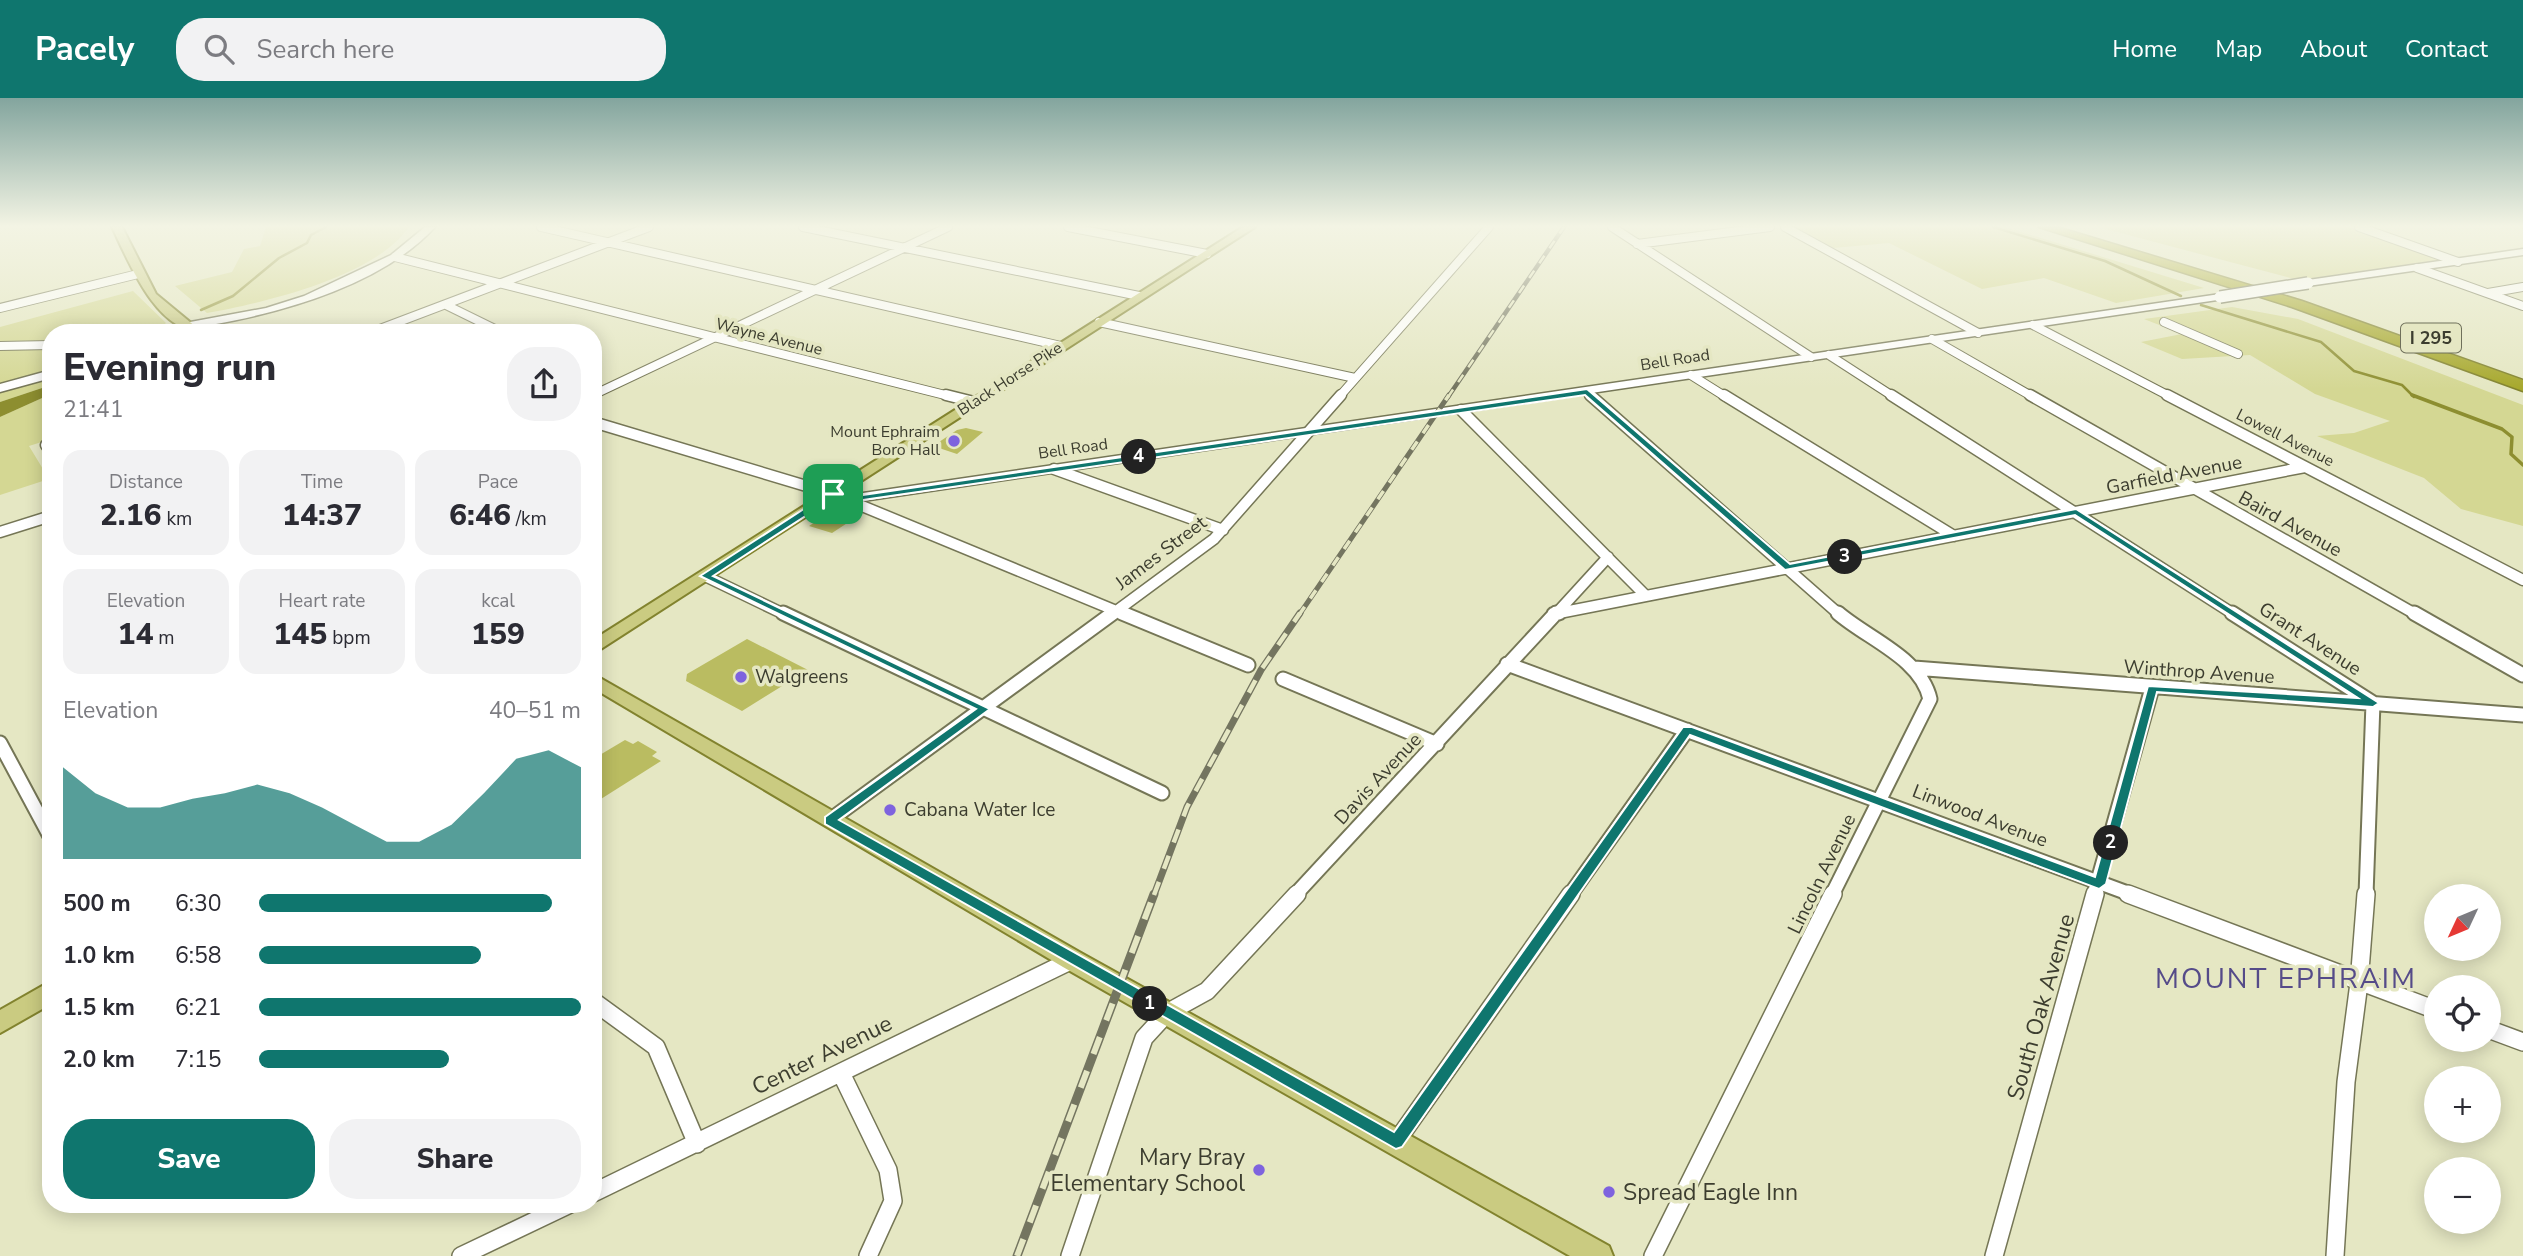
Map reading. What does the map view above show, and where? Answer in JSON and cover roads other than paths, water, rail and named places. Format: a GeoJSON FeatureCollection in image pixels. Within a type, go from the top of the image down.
{"type":"FeatureCollection","features":[{"type":"Feature","properties":{"kind":"highway","name":"I 295"},"geometry":{"type":"LineString","coordinates":[[2223,281],[2275,297],[2523,386]]}},
{"type":"Feature","properties":{"kind":"highway","name":"I 295"},"geometry":{"type":"LineString","coordinates":[[2257,281],[2523,371]]}},
{"type":"Feature","properties":{"kind":"main road"},"geometry":{"type":"LineString","coordinates":[[142,281],[151,296],[185,324]]}},
{"type":"Feature","properties":{"kind":"main road","name":"Black Horse Pike"},"geometry":{"type":"LineString","coordinates":[[602,642],[1163,281]]}},
{"type":"Feature","properties":{"kind":"main road"},"geometry":{"type":"LineString","coordinates":[[602,685],[1072,960],[1598,1256]]}},
{"type":"Feature","properties":{"kind":"main road"},"geometry":{"type":"LineString","coordinates":[[0,1023],[42,997]]}},
{"type":"Feature","properties":{"kind":"street"},"geometry":{"type":"LineString","coordinates":[[0,309],[110,281]]}},
{"type":"Feature","properties":{"kind":"street"},"geometry":{"type":"LineString","coordinates":[[211,324],[289,304],[348,281]]}},
{"type":"Feature","properties":{"kind":"street","name":"Wayne Avenue"},"geometry":{"type":"LineString","coordinates":[[492,281],[974,402]]}},
{"type":"Feature","properties":{"kind":"street"},"geometry":{"type":"LineString","coordinates":[[393,324],[505,281]]}},
{"type":"Feature","properties":{"kind":"street"},"geometry":{"type":"LineString","coordinates":[[780,281],[1061,346]]}},
{"type":"Feature","properties":{"kind":"street"},"geometry":{"type":"LineString","coordinates":[[602,391],[832,281]]}},
{"type":"Feature","properties":{"kind":"street"},"geometry":{"type":"LineString","coordinates":[[1067,281],[1139,296]]}},
{"type":"Feature","properties":{"kind":"street","name":"James Street"},"geometry":{"type":"LineString","coordinates":[[830,820],[985,709],[1223,530],[1305,433],[1441,281]]}},
{"type":"Feature","properties":{"kind":"street"},"geometry":{"type":"LineString","coordinates":[[1694,281],[1811,357]]}},
{"type":"Feature","properties":{"kind":"street"},"geometry":{"type":"LineString","coordinates":[[1884,281],[1978,332]]}},
{"type":"Feature","properties":{"kind":"street","name":"Bell Road"},"geometry":{"type":"LineString","coordinates":[[833,494],[863,498],[2322,281]]}},
{"type":"Feature","properties":{"kind":"street"},"geometry":{"type":"LineString","coordinates":[[2454,281],[2523,306]]}},
{"type":"Feature","properties":{"kind":"street"},"geometry":{"type":"LineString","coordinates":[[2488,293],[2523,287]]}},
{"type":"Feature","properties":{"kind":"street"},"geometry":{"type":"LineString","coordinates":[[446,304],[485,324]]}},
{"type":"Feature","properties":{"kind":"street"},"geometry":{"type":"LineString","coordinates":[[1099,322],[1354,379]]}},
{"type":"Feature","properties":{"kind":"street"},"geometry":{"type":"LineString","coordinates":[[2164,322],[2238,354]]}},
{"type":"Feature","properties":{"kind":"street","name":"Lowell Avenue"},"geometry":{"type":"LineString","coordinates":[[2033,325],[2523,580]]}},
{"type":"Feature","properties":{"kind":"street","name":"Baird Avenue"},"geometry":{"type":"LineString","coordinates":[[1932,339],[2193,490],[2523,675]]}},
{"type":"Feature","properties":{"kind":"street"},"geometry":{"type":"LineString","coordinates":[[0,346],[42,345]]}},
{"type":"Feature","properties":{"kind":"street","name":"Grant Avenue"},"geometry":{"type":"LineString","coordinates":[[1829,355],[2373,703]]}},
{"type":"Feature","properties":{"kind":"street"},"geometry":{"type":"LineString","coordinates":[[1691,375],[1954,536]]}},
{"type":"Feature","properties":{"kind":"street"},"geometry":{"type":"LineString","coordinates":[[0,388],[42,376]]}},
{"type":"Feature","properties":{"kind":"street"},"geometry":{"type":"LineString","coordinates":[[602,384],[609,387]]}},
{"type":"Feature","properties":{"kind":"street","name":"Lincoln Avenue"},"geometry":{"type":"LineString","coordinates":[[1587,392],[1855,628],[1914,668],[1927,687],[1930,699],[1653,1256]]}},
{"type":"Feature","properties":{"kind":"street"},"geometry":{"type":"LineString","coordinates":[[1461,411],[1646,596]]}},
{"type":"Feature","properties":{"kind":"street"},"geometry":{"type":"LineString","coordinates":[[602,425],[833,494],[1248,666]]}},
{"type":"Feature","properties":{"kind":"street","name":"Garfield Avenue"},"geometry":{"type":"LineString","coordinates":[[1554,615],[2305,467]]}},
{"type":"Feature","properties":{"kind":"street"},"geometry":{"type":"LineString","coordinates":[[1054,469],[1223,530]]}},
{"type":"Feature","properties":{"kind":"street"},"geometry":{"type":"LineString","coordinates":[[0,532],[42,519]]}},
{"type":"Feature","properties":{"kind":"street","name":"Davis Avenue"},"geometry":{"type":"LineString","coordinates":[[1070,1256],[1144,1038],[1167,1013],[1207,991],[1608,557]]}},
{"type":"Feature","properties":{"kind":"street"},"geometry":{"type":"LineString","coordinates":[[705,576],[1163,793]]}},
{"type":"Feature","properties":{"kind":"street","name":"Linwood Avenue"},"geometry":{"type":"LineString","coordinates":[[1507,664],[1880,800],[2424,1006]]}},
{"type":"Feature","properties":{"kind":"street","name":"Winthrop Avenue"},"geometry":{"type":"LineString","coordinates":[[1914,668],[2523,715]]}},
{"type":"Feature","properties":{"kind":"street"},"geometry":{"type":"LineString","coordinates":[[1283,678],[1437,744]]}},
{"type":"Feature","properties":{"kind":"street","name":"South Oak Avenue"},"geometry":{"type":"LineString","coordinates":[[1994,1256],[2152,688]]}},
{"type":"Feature","properties":{"kind":"street"},"geometry":{"type":"LineString","coordinates":[[2335,1256],[2346,1082],[2359,983],[2367,876],[2373,703]]}},
{"type":"Feature","properties":{"kind":"street"},"geometry":{"type":"LineString","coordinates":[[1396,1142],[1687,730]]}},
{"type":"Feature","properties":{"kind":"street"},"geometry":{"type":"LineString","coordinates":[[0,743],[42,821]]}},
{"type":"Feature","properties":{"kind":"street","name":"Center Avenue"},"geometry":{"type":"LineString","coordinates":[[602,1189],[1072,960]]}},
{"type":"Feature","properties":{"kind":"street"},"geometry":{"type":"LineString","coordinates":[[602,1008],[656,1047],[697,1144]]}},
{"type":"Feature","properties":{"kind":"street"},"geometry":{"type":"LineString","coordinates":[[2501,1034],[2523,1042]]}},
{"type":"Feature","properties":{"kind":"street"},"geometry":{"type":"LineString","coordinates":[[841,1073],[888,1170],[893,1201],[868,1256]]}},
{"type":"Feature","properties":{"kind":"street"},"geometry":{"type":"LineString","coordinates":[[461,1256],[551,1213]]}},
{"type":"Feature","properties":{"kind":"waterway"},"geometry":{"type":"LineString","coordinates":[[201,310],[233,296],[251,281]]}},
{"type":"Feature","properties":{"kind":"waterway"},"geometry":{"type":"LineString","coordinates":[[2149,281],[2181,296]]}},
{"type":"Feature","properties":{"kind":"waterway"},"geometry":{"type":"LineString","coordinates":[[2201,305],[2321,342],[2354,371],[2402,385],[2412,395]]}},
{"type":"Feature","properties":{"kind":"waterway"},"geometry":{"type":"LineString","coordinates":[[2412,395],[2502,429],[2512,437],[2511,454],[2523,465]]}},
{"type":"Feature","properties":{"kind":"railway"},"geometry":{"type":"LineString","coordinates":[[1448,397],[1527,281]]}},
{"type":"Feature","properties":{"kind":"railway"},"geometry":{"type":"LineString","coordinates":[[1299,615],[1449,395]]}},
{"type":"Feature","properties":{"kind":"railway"},"geometry":{"type":"LineString","coordinates":[[1154,895],[1187,807],[1261,670],[1300,613]]}},
{"type":"Feature","properties":{"kind":"railway"},"geometry":{"type":"LineString","coordinates":[[1017,1256],[1154,894]]}},
{"type":"Feature","properties":{"kind":"place","name":"Mount Ephraim Boro Hall"},"geometry":{"type":"Point","coordinates":[954,441]}},
{"type":"Feature","properties":{"kind":"place","name":"Walgreens"},"geometry":{"type":"Point","coordinates":[741,677]}},
{"type":"Feature","properties":{"kind":"place","name":"Cabana Water Ice"},"geometry":{"type":"Point","coordinates":[890,810]}},
{"type":"Feature","properties":{"kind":"place","name":"Mary Bray Elementary School"},"geometry":{"type":"Point","coordinates":[1259,1170]}},
{"type":"Feature","properties":{"kind":"place","name":"Spread Eagle Inn"},"geometry":{"type":"Point","coordinates":[1609,1192]}},
{"type":"Feature","properties":{"kind":"district","name":"MOUNT EPHRAIM"},"geometry":{"type":"Point","coordinates":[2286,979]}}]}
